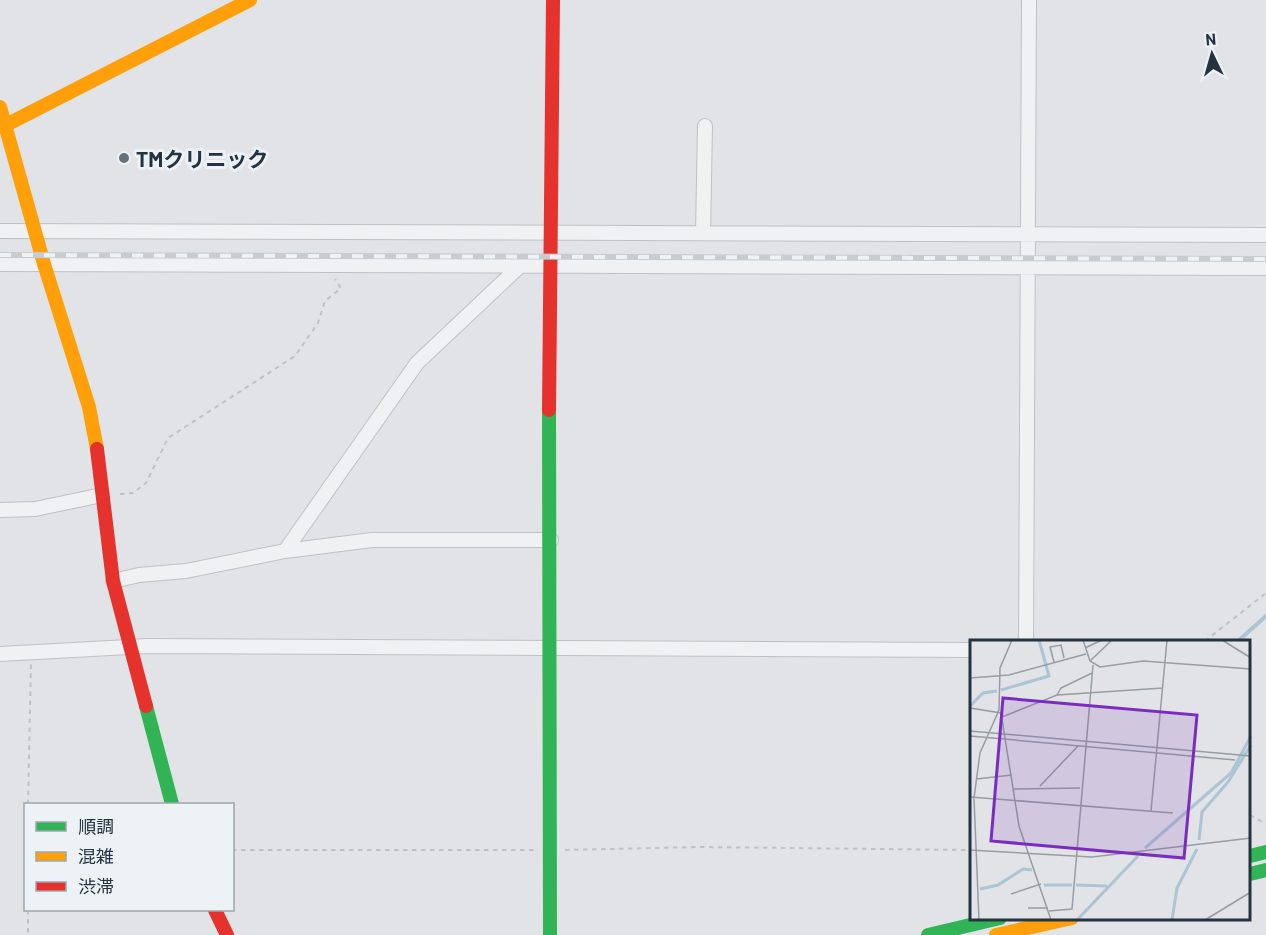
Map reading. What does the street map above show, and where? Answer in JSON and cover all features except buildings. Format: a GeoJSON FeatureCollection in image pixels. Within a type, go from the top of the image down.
{"type":"FeatureCollection","features":[{"type":"Feature","properties":{"kind":"main road"},"geometry":{"type":"LineString","coordinates":[[6,125],[250,0]]}},
{"type":"Feature","properties":{"kind":"main road"},"geometry":{"type":"LineString","coordinates":[[550,935],[549,264],[553,0]]}},
{"type":"Feature","properties":{"kind":"main road"},"geometry":{"type":"LineString","coordinates":[[0,107],[44,264],[89,407],[97,444],[113,581],[128,647],[172,803]]}},
{"type":"Feature","properties":{"kind":"main road"},"geometry":{"type":"LineString","coordinates":[[1251,856],[1266,852]]}},
{"type":"Feature","properties":{"kind":"main road"},"geometry":{"type":"LineString","coordinates":[[1251,874],[1266,870]]}},
{"type":"Feature","properties":{"kind":"main road"},"geometry":{"type":"LineString","coordinates":[[215,911],[227,935]]}},
{"type":"Feature","properties":{"kind":"main road"},"geometry":{"type":"LineString","coordinates":[[928,935],[994,920]]}},
{"type":"Feature","properties":{"kind":"main road"},"geometry":{"type":"LineString","coordinates":[[996,935],[1063,920]]}},
{"type":"Feature","properties":{"kind":"street"},"geometry":{"type":"LineString","coordinates":[[1026,640],[1029,0]]}},
{"type":"Feature","properties":{"kind":"street"},"geometry":{"type":"LineString","coordinates":[[703,233],[705,126]]}},
{"type":"Feature","properties":{"kind":"street"},"geometry":{"type":"LineString","coordinates":[[0,231],[1266,235]]}},
{"type":"Feature","properties":{"kind":"street"},"geometry":{"type":"LineString","coordinates":[[0,264],[1266,268]]}},
{"type":"Feature","properties":{"kind":"street"},"geometry":{"type":"LineString","coordinates":[[285,551],[417,363],[521,265]]}},
{"type":"Feature","properties":{"kind":"street"},"geometry":{"type":"LineString","coordinates":[[0,510],[35,509],[102,495]]}},
{"type":"Feature","properties":{"kind":"street"},"geometry":{"type":"LineString","coordinates":[[113,581],[139,575],[186,571],[285,551],[372,540],[551,540]]}},
{"type":"Feature","properties":{"kind":"street"},"geometry":{"type":"LineString","coordinates":[[0,654],[128,647],[970,650]]}},
{"type":"Feature","properties":{"kind":"path"},"geometry":{"type":"LineString","coordinates":[[102,495],[133,493],[146,483],[168,438],[295,356],[318,323],[325,301],[341,288],[325,266]]}},
{"type":"Feature","properties":{"kind":"path"},"geometry":{"type":"LineString","coordinates":[[1206,640],[1266,593]]}},
{"type":"Feature","properties":{"kind":"path"},"geometry":{"type":"LineString","coordinates":[[28,803],[32,652]]}},
{"type":"Feature","properties":{"kind":"path"},"geometry":{"type":"LineString","coordinates":[[1251,816],[1266,824]]}},
{"type":"Feature","properties":{"kind":"path"},"geometry":{"type":"LineString","coordinates":[[234,850],[550,850],[699,847],[970,850]]}},
{"type":"Feature","properties":{"kind":"path"},"geometry":{"type":"LineString","coordinates":[[28,911],[28,935]]}},
{"type":"Feature","properties":{"kind":"waterway"},"geometry":{"type":"LineString","coordinates":[[1239,640],[1266,616]]}},
{"type":"Feature","properties":{"kind":"railway"},"geometry":{"type":"LineString","coordinates":[[0,255],[1266,259]]}},
{"type":"Feature","properties":{"kind":"traffic: fast"},"geometry":{"type":"LineString","coordinates":[[549,410],[550,935]]}},
{"type":"Feature","properties":{"kind":"traffic: fast"},"geometry":{"type":"LineString","coordinates":[[146,706],[172,803]]}},
{"type":"Feature","properties":{"kind":"traffic: fast"},"geometry":{"type":"LineString","coordinates":[[1251,856],[1266,852]]}},
{"type":"Feature","properties":{"kind":"traffic: fast"},"geometry":{"type":"LineString","coordinates":[[1251,874],[1266,870]]}},
{"type":"Feature","properties":{"kind":"traffic: fast"},"geometry":{"type":"LineString","coordinates":[[928,935],[992,920]]}},
{"type":"Feature","properties":{"kind":"traffic: slow"},"geometry":{"type":"LineString","coordinates":[[6,125],[250,0]]}},
{"type":"Feature","properties":{"kind":"traffic: slow"},"geometry":{"type":"LineString","coordinates":[[0,107],[44,264],[89,407],[97,449]]}},
{"type":"Feature","properties":{"kind":"traffic: slow"},"geometry":{"type":"LineString","coordinates":[[996,935],[1063,920]]}},
{"type":"Feature","properties":{"kind":"traffic: jam"},"geometry":{"type":"LineString","coordinates":[[549,410],[553,0]]}},
{"type":"Feature","properties":{"kind":"traffic: jam"},"geometry":{"type":"LineString","coordinates":[[97,449],[113,581],[146,706]]}},
{"type":"Feature","properties":{"kind":"traffic: jam"},"geometry":{"type":"LineString","coordinates":[[215,911],[227,935]]}},
{"type":"Feature","properties":{"kind":"place","name":"TMクリニック"},"geometry":{"type":"Point","coordinates":[124,158]}}]}
